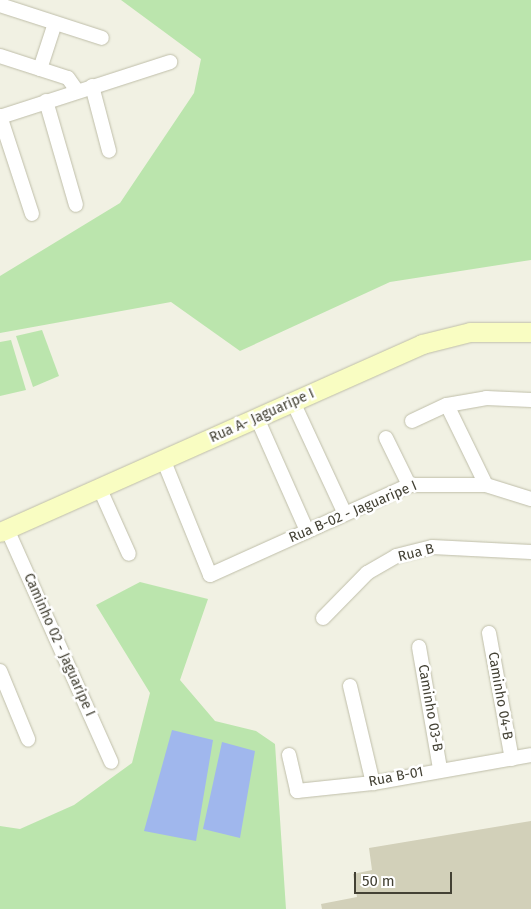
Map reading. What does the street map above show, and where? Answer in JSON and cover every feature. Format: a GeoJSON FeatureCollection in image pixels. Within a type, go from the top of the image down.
{"type":"FeatureCollection","features":[{"type":"Feature","properties":{"kind":"main road","name":"Rua A- Jaguaripe I"},"geometry":{"type":"LineString","coordinates":[[4,530],[437,340],[470,332],[531,332]]}},
{"type":"Feature","properties":{"kind":"street"},"geometry":{"type":"LineString","coordinates":[[0,5],[102,38]]}},
{"type":"Feature","properties":{"kind":"street"},"geometry":{"type":"LineString","coordinates":[[40,69],[55,23]]}},
{"type":"Feature","properties":{"kind":"street"},"geometry":{"type":"LineString","coordinates":[[0,56],[72,80],[77,91]]}},
{"type":"Feature","properties":{"kind":"street"},"geometry":{"type":"LineString","coordinates":[[32,214],[2,114],[170,62]]}},
{"type":"Feature","properties":{"kind":"street"},"geometry":{"type":"LineString","coordinates":[[92,86],[109,151]]}},
{"type":"Feature","properties":{"kind":"street"},"geometry":{"type":"LineString","coordinates":[[46,101],[76,205]]}},
{"type":"Feature","properties":{"kind":"street"},"geometry":{"type":"LineString","coordinates":[[412,421],[447,405],[486,398],[531,400]]}},
{"type":"Feature","properties":{"kind":"street"},"geometry":{"type":"LineString","coordinates":[[293,402],[345,514]]}},
{"type":"Feature","properties":{"kind":"street"},"geometry":{"type":"LineString","coordinates":[[447,405],[486,484]]}},
{"type":"Feature","properties":{"kind":"street"},"geometry":{"type":"LineString","coordinates":[[257,418],[307,531]]}},
{"type":"Feature","properties":{"kind":"street"},"geometry":{"type":"LineString","coordinates":[[386,438],[409,485]]}},
{"type":"Feature","properties":{"kind":"street","name":"Rua B-02 - Jaguaripe I"},"geometry":{"type":"LineString","coordinates":[[163,459],[210,575],[409,485],[486,484],[529,494]]}},
{"type":"Feature","properties":{"kind":"street"},"geometry":{"type":"LineString","coordinates":[[99,487],[129,554]]}},
{"type":"Feature","properties":{"kind":"street","name":"Caminho 02 - Jaguaripe I"},"geometry":{"type":"LineString","coordinates":[[4,530],[111,762]]}},
{"type":"Feature","properties":{"kind":"street","name":"Rua B"},"geometry":{"type":"LineString","coordinates":[[324,618],[366,573],[396,556],[432,546],[531,552]]}},
{"type":"Feature","properties":{"kind":"street","name":"Caminho 04-B"},"geometry":{"type":"LineString","coordinates":[[489,633],[512,759]]}},
{"type":"Feature","properties":{"kind":"street","name":"Caminho 03-B"},"geometry":{"type":"LineString","coordinates":[[419,647],[440,769]]}},
{"type":"Feature","properties":{"kind":"street"},"geometry":{"type":"LineString","coordinates":[[0,671],[28,739]]}},
{"type":"Feature","properties":{"kind":"street"},"geometry":{"type":"LineString","coordinates":[[350,686],[373,783]]}},
{"type":"Feature","properties":{"kind":"street","name":"Rua B-01"},"geometry":{"type":"LineString","coordinates":[[289,755],[297,790],[373,783],[440,769],[531,755]]}},
{"type":"Feature","properties":{"kind":"green space"},"geometry":{"type":"Polygon","coordinates":[[[121,0],[531,0],[531,260],[390,282],[240,351],[171,302],[0,333],[0,276],[120,203],[194,93],[201,59],[121,0]]]}},
{"type":"Feature","properties":{"kind":"green space"},"geometry":{"type":"Polygon","coordinates":[[[42,330],[59,376],[33,387],[16,336],[42,330]]]}},
{"type":"Feature","properties":{"kind":"green space"},"geometry":{"type":"Polygon","coordinates":[[[11,340],[26,390],[0,396],[0,342],[11,340]]]}},
{"type":"Feature","properties":{"kind":"green space"},"geometry":{"type":"Polygon","coordinates":[[[140,582],[208,599],[180,680],[215,721],[256,731],[275,744],[286,909],[0,909],[0,826],[20,829],[74,805],[132,763],[150,693],[96,605],[140,582]]]}},
{"type":"Feature","properties":{"kind":"water"},"geometry":{"type":"Polygon","coordinates":[[[172,730],[213,740],[196,841],[144,831],[172,730]]]}},
{"type":"Feature","properties":{"kind":"water"},"geometry":{"type":"Polygon","coordinates":[[[222,742],[255,751],[240,838],[203,829],[222,742]]]}},
{"type":"Feature","properties":{"kind":"building"},"geometry":{"type":"Polygon","coordinates":[[[531,821],[531,909],[322,909],[321,904],[357,897],[353,874],[372,870],[369,848],[531,821]]]}}]}
